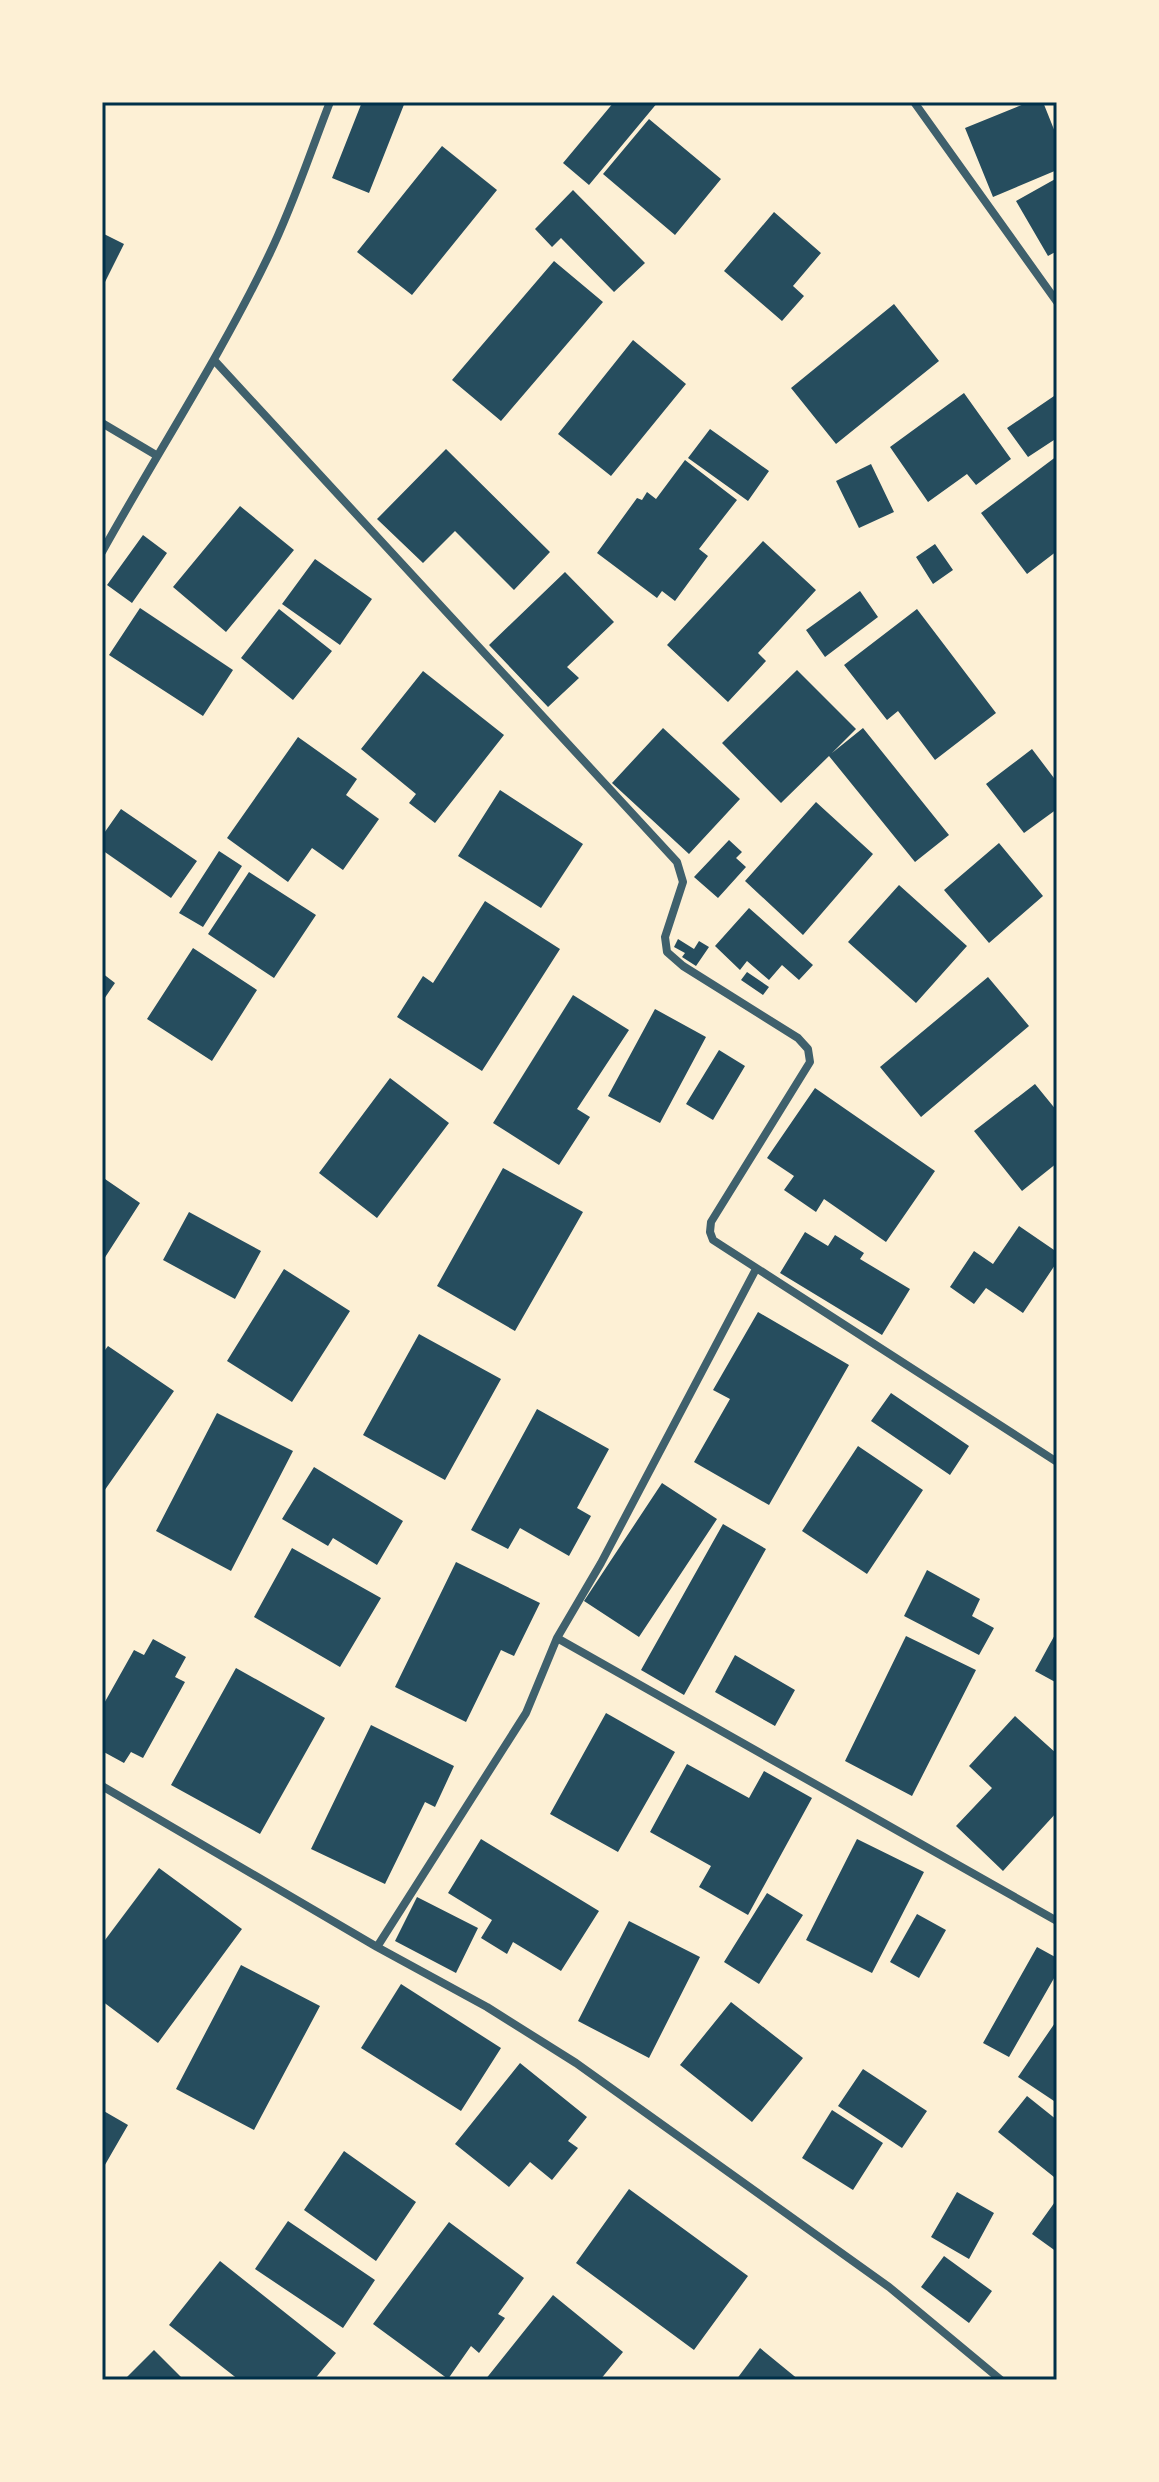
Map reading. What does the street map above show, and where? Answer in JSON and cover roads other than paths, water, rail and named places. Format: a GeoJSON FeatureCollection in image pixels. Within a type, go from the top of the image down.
{"type":"FeatureCollection","features":[{"type":"Feature","properties":{"kind":"street"},"geometry":{"type":"LineString","coordinates":[[102,552],[214,360],[270,253],[330,102]]}},
{"type":"Feature","properties":{"kind":"street"},"geometry":{"type":"LineString","coordinates":[[914,102],[1057,302]]}},
{"type":"Feature","properties":{"kind":"street"},"geometry":{"type":"LineString","coordinates":[[214,360],[677,862],[683,882],[665,937],[667,952],[683,966],[798,1038],[808,1049],[810,1062],[711,1222],[713,1240],[1057,1462]]}},
{"type":"Feature","properties":{"kind":"street"},"geometry":{"type":"LineString","coordinates":[[102,423],[156,455]]}},
{"type":"Feature","properties":{"kind":"street"},"geometry":{"type":"LineString","coordinates":[[377,1947],[526,1713],[557,1638],[601,1563],[756,1269]]}},
{"type":"Feature","properties":{"kind":"street"},"geometry":{"type":"LineString","coordinates":[[557,1638],[1057,1921]]}},
{"type":"Feature","properties":{"kind":"street"},"geometry":{"type":"LineString","coordinates":[[102,1786],[377,1947],[487,2007],[576,2063],[889,2287],[1001,2380]]}}]}
